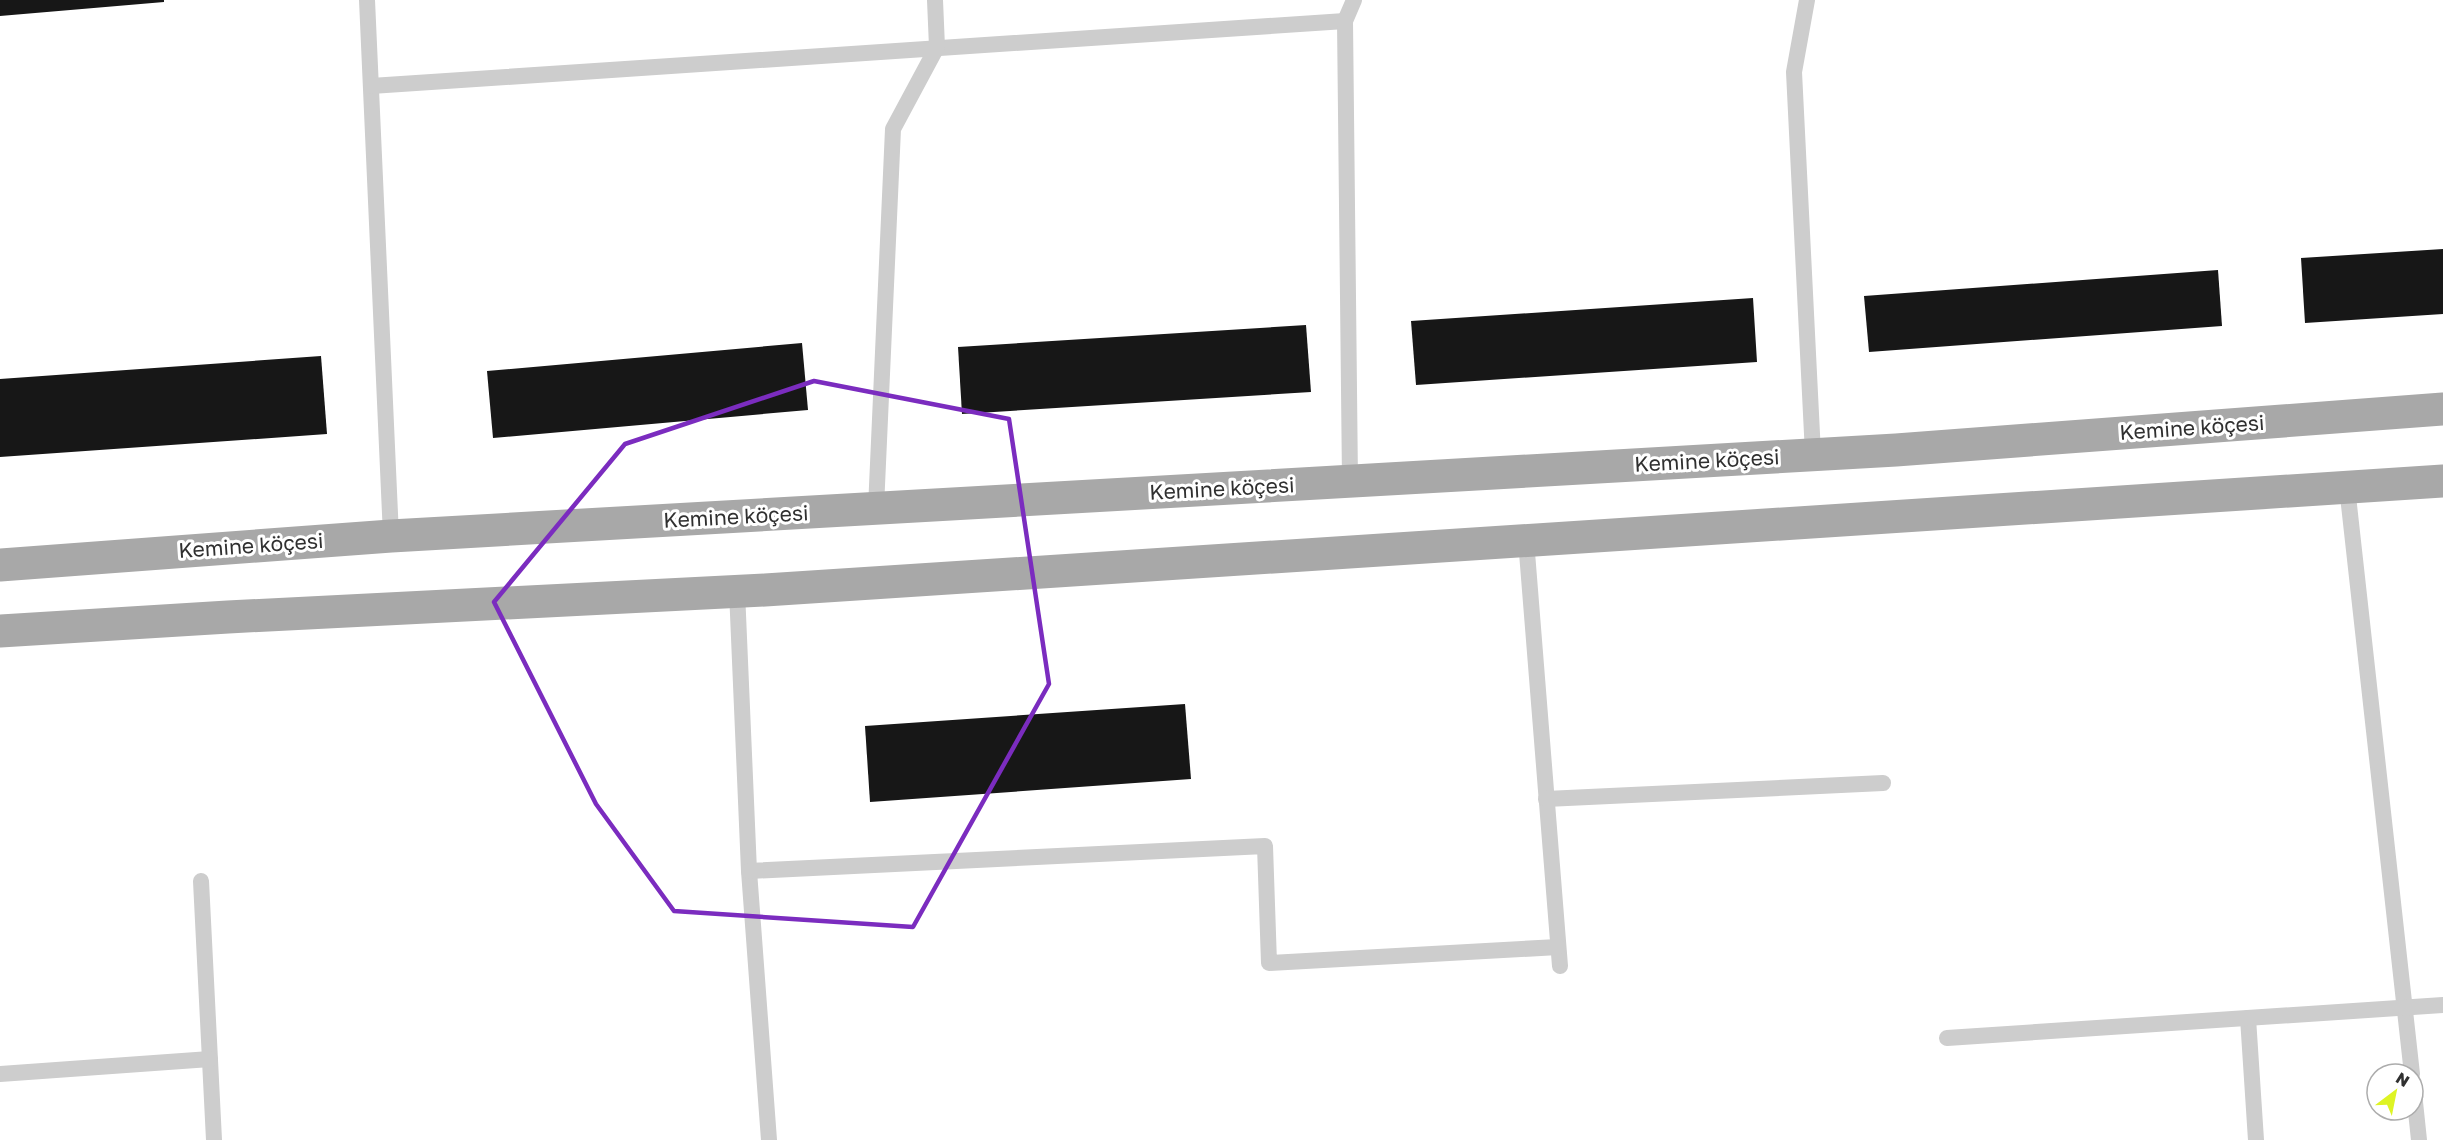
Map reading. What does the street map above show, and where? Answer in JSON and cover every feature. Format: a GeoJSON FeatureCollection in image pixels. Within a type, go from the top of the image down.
{"type":"FeatureCollection","features":[{"type":"Feature","properties":{"kind":"main road","name":"Kemine köçesi"},"geometry":{"type":"LineString","coordinates":[[0,565],[391,536],[1813,454],[2443,409]]}},
{"type":"Feature","properties":{"kind":"main road"},"geometry":{"type":"LineString","coordinates":[[0,631],[736,591],[2443,481]]}},
{"type":"Feature","properties":{"kind":"lane"},"geometry":{"type":"LineString","coordinates":[[367,0],[391,536]]}},
{"type":"Feature","properties":{"kind":"lane"},"geometry":{"type":"LineString","coordinates":[[876,508],[893,129],[938,47],[935,0]]}},
{"type":"Feature","properties":{"kind":"lane"},"geometry":{"type":"LineString","coordinates":[[1350,482],[1345,21],[1354,0]]}},
{"type":"Feature","properties":{"kind":"lane"},"geometry":{"type":"LineString","coordinates":[[1807,0],[1794,72],[1813,454]]}},
{"type":"Feature","properties":{"kind":"lane"},"geometry":{"type":"LineString","coordinates":[[371,86],[1345,21]]}},
{"type":"Feature","properties":{"kind":"lane"},"geometry":{"type":"LineString","coordinates":[[2347,487],[2411,1062]]}},
{"type":"Feature","properties":{"kind":"lane"},"geometry":{"type":"LineString","coordinates":[[1526,540],[1560,966]]}},
{"type":"Feature","properties":{"kind":"lane"},"geometry":{"type":"LineString","coordinates":[[736,591],[749,871],[769,1140]]}},
{"type":"Feature","properties":{"kind":"lane"},"geometry":{"type":"LineString","coordinates":[[1546,799],[1882,783]]}},
{"type":"Feature","properties":{"kind":"lane"},"geometry":{"type":"LineString","coordinates":[[749,871],[1265,846],[1269,963],[1558,947]]}},
{"type":"Feature","properties":{"kind":"lane"},"geometry":{"type":"LineString","coordinates":[[201,881],[214,1140]]}},
{"type":"Feature","properties":{"kind":"lane"},"geometry":{"type":"LineString","coordinates":[[1947,1038],[2443,1005]]}},
{"type":"Feature","properties":{"kind":"lane"},"geometry":{"type":"LineString","coordinates":[[2248,1018],[2256,1140]]}},
{"type":"Feature","properties":{"kind":"lane"},"geometry":{"type":"LineString","coordinates":[[0,1074],[210,1059]]}},
{"type":"Feature","properties":{"kind":"lane"},"geometry":{"type":"LineString","coordinates":[[2417,1122],[2419,1140]]}},
{"type":"Feature","properties":{"kind":"highlighted area"},"geometry":{"type":"Polygon","coordinates":[[[814,381],[1009,419],[1049,684],[913,927],[674,911],[596,804],[494,602],[625,444],[814,381]]]}},
{"type":"Feature","properties":{"kind":"building"},"geometry":{"type":"Polygon","coordinates":[[[0,0],[164,0],[164,2],[0,16],[0,0]]]}},
{"type":"Feature","properties":{"kind":"building"},"geometry":{"type":"Polygon","coordinates":[[[2443,249],[2443,314],[2305,323],[2301,258],[2443,249]]]}},
{"type":"Feature","properties":{"kind":"building"},"geometry":{"type":"Polygon","coordinates":[[[2218,270],[2222,326],[1869,352],[1864,296],[2218,270]]]}},
{"type":"Feature","properties":{"kind":"building"},"geometry":{"type":"Polygon","coordinates":[[[1753,298],[1757,362],[1416,385],[1411,321],[1753,298]]]}},
{"type":"Feature","properties":{"kind":"building"},"geometry":{"type":"Polygon","coordinates":[[[1306,325],[1311,392],[962,414],[958,347],[1306,325]]]}},
{"type":"Feature","properties":{"kind":"building"},"geometry":{"type":"Polygon","coordinates":[[[802,343],[808,410],[493,438],[487,371],[802,343]]]}},
{"type":"Feature","properties":{"kind":"building"},"geometry":{"type":"Polygon","coordinates":[[[321,356],[327,434],[0,457],[0,379],[321,356]]]}},
{"type":"Feature","properties":{"kind":"building"},"geometry":{"type":"Polygon","coordinates":[[[1185,704],[1191,779],[870,802],[865,726],[1185,704]]]}}]}
